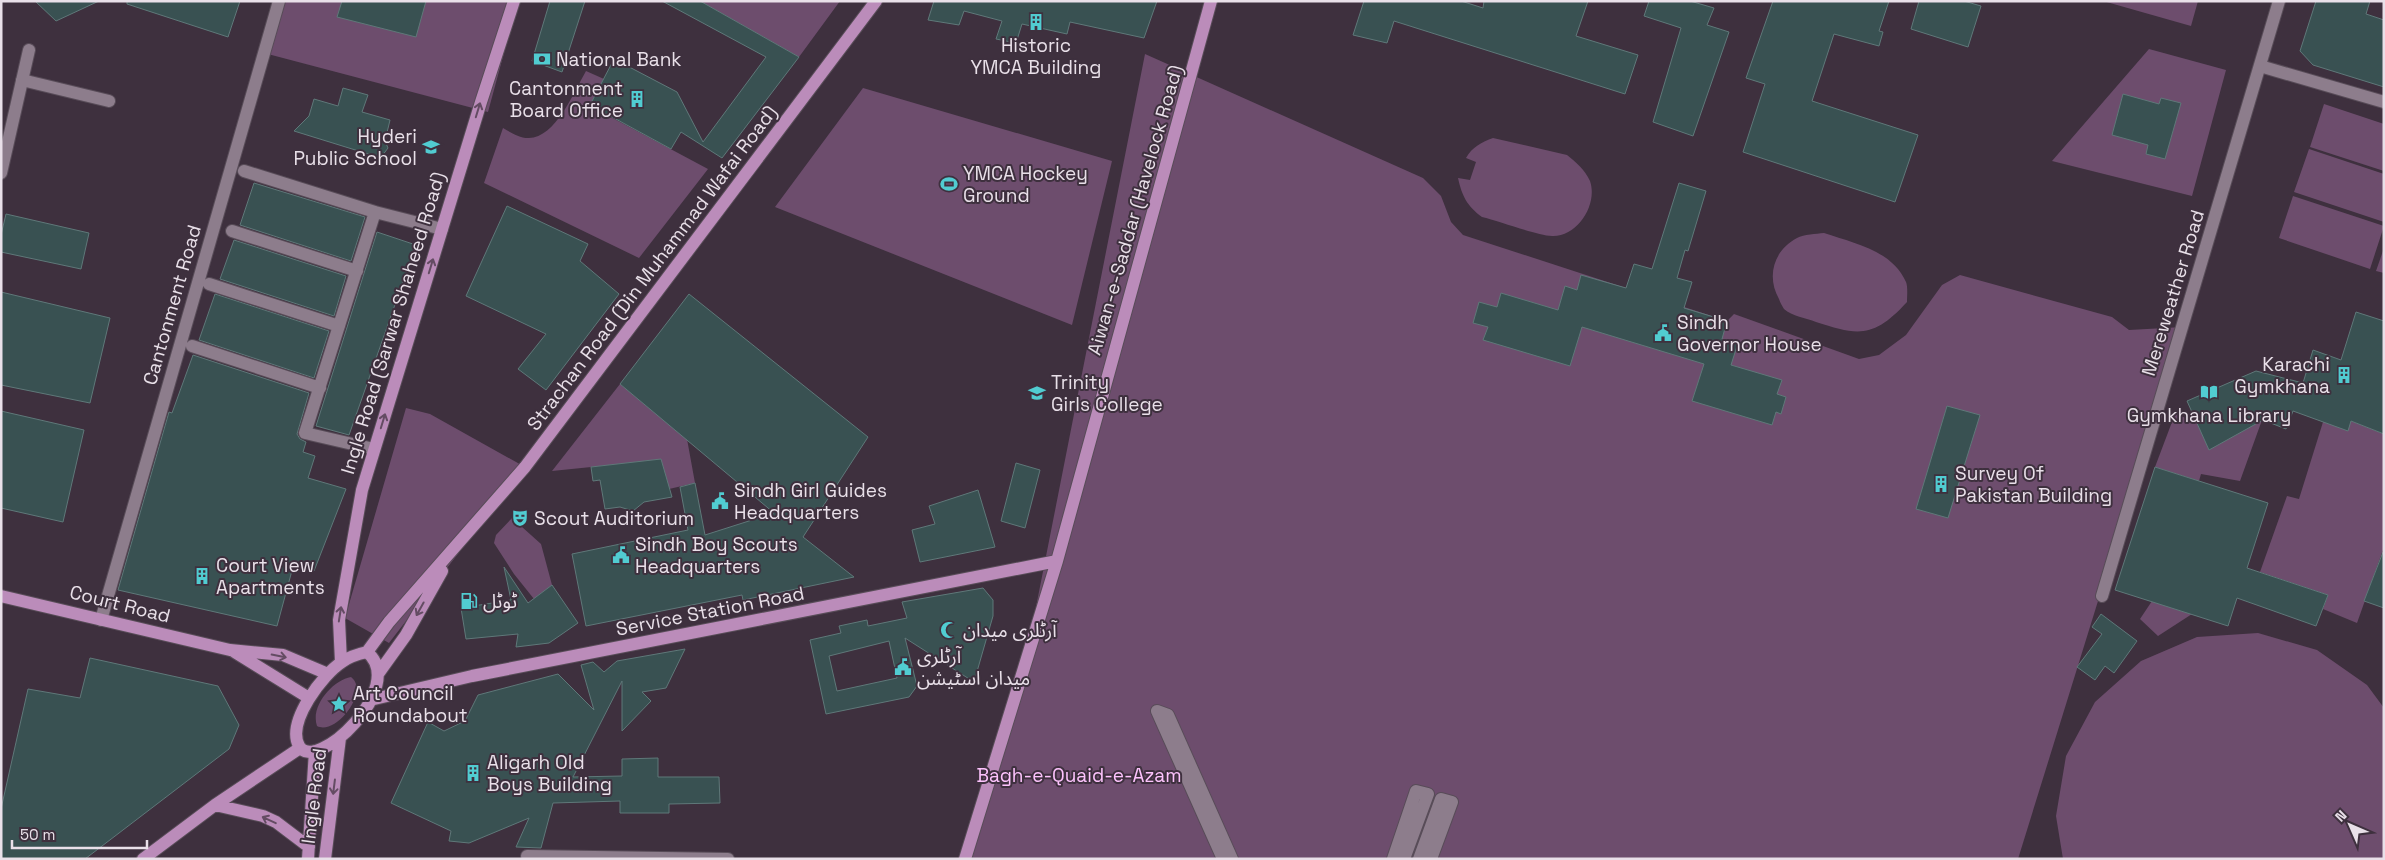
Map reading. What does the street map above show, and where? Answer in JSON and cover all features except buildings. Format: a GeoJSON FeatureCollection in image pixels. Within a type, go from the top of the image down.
{"type":"FeatureCollection","features":[{"type":"Feature","properties":{"kind":"main road","name":"Ingle Road (Sarwar Shaheed Road)"},"geometry":{"type":"LineString","coordinates":[[341,662],[339,620],[362,490],[514,1]]}},
{"type":"Feature","properties":{"kind":"main road","name":"Strachan Road (Din Muhammad Wafai Road)"},"geometry":{"type":"LineString","coordinates":[[367,652],[389,622],[453,552],[525,466],[876,1]]}},
{"type":"Feature","properties":{"kind":"main road","name":"Aiwan-e-Saddar (Havelock Road)"},"geometry":{"type":"LineString","coordinates":[[965,859],[1057,561],[1211,1]]}},
{"type":"Feature","properties":{"kind":"main road","name":"Strachan Road (Din Muhammad Wafai Road)"},"geometry":{"type":"LineString","coordinates":[[378,674],[406,635],[453,552]]}},
{"type":"Feature","properties":{"kind":"main road","name":"Service Station Road"},"geometry":{"type":"LineString","coordinates":[[370,700],[482,674],[1057,561]]}},
{"type":"Feature","properties":{"kind":"main road","name":"Court Road"},"geometry":{"type":"LineString","coordinates":[[1,596],[230,650],[283,655],[328,674]]}},
{"type":"Feature","properties":{"kind":"main road","name":"Court Road"},"geometry":{"type":"LineString","coordinates":[[230,650],[310,698]]}},
{"type":"Feature","properties":{"kind":"main road"},"geometry":{"type":"LineString","coordinates":[[367,652],[378,665],[378,674],[370,700],[362,715],[340,738],[315,751],[306,752],[300,748],[297,740],[303,710],[328,674],[341,662],[355,655],[367,652]]}},
{"type":"Feature","properties":{"kind":"main road","name":"Ingle Road"},"geometry":{"type":"LineString","coordinates":[[325,859],[340,738]]}},
{"type":"Feature","properties":{"kind":"main road"},"geometry":{"type":"LineString","coordinates":[[144,859],[215,804],[300,748]]}},
{"type":"Feature","properties":{"kind":"main road","name":"Ingle Road"},"geometry":{"type":"LineString","coordinates":[[309,853],[315,751]]}},
{"type":"Feature","properties":{"kind":"main road"},"geometry":{"type":"LineString","coordinates":[[215,804],[263,816],[276,822],[309,853]]}},
{"type":"Feature","properties":{"kind":"street","name":"Cantonment Road"},"geometry":{"type":"LineString","coordinates":[[101,620],[279,1]]}},
{"type":"Feature","properties":{"kind":"street","name":"Mereweather Road"},"geometry":{"type":"LineString","coordinates":[[2102,596],[2279,1]]}},
{"type":"Feature","properties":{"kind":"street"},"geometry":{"type":"LineString","coordinates":[[1,173],[29,50]]}},
{"type":"Feature","properties":{"kind":"street"},"geometry":{"type":"LineString","coordinates":[[2260,66],[2384,102]]}},
{"type":"Feature","properties":{"kind":"street"},"geometry":{"type":"LineString","coordinates":[[22,80],[109,101]]}},
{"type":"Feature","properties":{"kind":"street"},"geometry":{"type":"LineString","coordinates":[[244,172],[375,212],[442,229]]}},
{"type":"Feature","properties":{"kind":"street"},"geometry":{"type":"LineString","coordinates":[[374,449],[305,433],[375,212]]}},
{"type":"Feature","properties":{"kind":"street"},"geometry":{"type":"LineString","coordinates":[[232,231],[357,271]]}},
{"type":"Feature","properties":{"kind":"street"},"geometry":{"type":"LineString","coordinates":[[209,284],[339,326]]}},
{"type":"Feature","properties":{"kind":"street"},"geometry":{"type":"LineString","coordinates":[[192,346],[320,388]]}},
{"type":"Feature","properties":{"kind":"street"},"geometry":{"type":"LineString","coordinates":[[1223,859],[1157,711],[1168,715],[1232,859]]}},
{"type":"Feature","properties":{"kind":"street"},"geometry":{"type":"LineString","coordinates":[[1393,859],[1416,790],[1428,794],[1404,859]]}},
{"type":"Feature","properties":{"kind":"street"},"geometry":{"type":"LineString","coordinates":[[1419,859],[1441,799],[1452,802],[1431,859]]}},
{"type":"Feature","properties":{"kind":"street"},"geometry":{"type":"LineString","coordinates":[[527,856],[728,859]]}},
{"type":"Feature","properties":{"kind":"green space"},"geometry":{"type":"Polygon","coordinates":[[[279,1],[518,1],[488,112],[264,53],[279,1]]]}},
{"type":"Feature","properties":{"kind":"green space"},"geometry":{"type":"Polygon","coordinates":[[[700,1],[840,1],[799,57],[700,1]]]}},
{"type":"Feature","properties":{"kind":"green space"},"geometry":{"type":"Polygon","coordinates":[[[2103,1],[2198,1],[2191,26],[2103,1]]]}},
{"type":"Feature","properties":{"kind":"green space"},"geometry":{"type":"Polygon","coordinates":[[[2149,49],[2226,70],[2192,196],[2052,161],[2149,49]]]}},
{"type":"Feature","properties":{"kind":"green space","name":"Bagh-e-Quaid-e-Azam"},"geometry":{"type":"Polygon","coordinates":[[[1145,54],[1423,178],[1441,196],[1451,222],[1463,235],[1727,321],[1734,314],[1859,359],[1879,355],[1906,335],[1942,285],[1960,275],[2112,317],[2129,330],[2183,327],[2018,859],[968,859],[1023,673],[1145,54]]]}},
{"type":"Feature","properties":{"kind":"green space"},"geometry":{"type":"Polygon","coordinates":[[[586,71],[604,79],[590,106],[708,169],[639,258],[484,183],[503,128],[525,138],[538,136],[547,131],[563,113],[586,71]]]}},
{"type":"Feature","properties":{"kind":"green space","name":"YMCA Hockey Ground"},"geometry":{"type":"Polygon","coordinates":[[[863,88],[1112,161],[1072,325],[775,207],[863,88]]]}},
{"type":"Feature","properties":{"kind":"green space"},"geometry":{"type":"Polygon","coordinates":[[[2324,104],[2384,124],[2384,171],[2310,147],[2324,104]]]}},
{"type":"Feature","properties":{"kind":"green space"},"geometry":{"type":"Polygon","coordinates":[[[1493,138],[1567,155],[1580,166],[1590,181],[1592,190],[1588,209],[1578,225],[1561,235],[1545,235],[1482,217],[1472,209],[1463,195],[1458,178],[1470,180],[1476,162],[1466,158],[1478,145],[1493,138]]]}},
{"type":"Feature","properties":{"kind":"green space"},"geometry":{"type":"Polygon","coordinates":[[[2309,149],[2384,174],[2384,222],[2294,192],[2309,149]]]}},
{"type":"Feature","properties":{"kind":"green space"},"geometry":{"type":"Polygon","coordinates":[[[2293,196],[2384,226],[2370,269],[2279,238],[2293,196]]]}},
{"type":"Feature","properties":{"kind":"green space"},"geometry":{"type":"Polygon","coordinates":[[[1824,233],[1871,249],[1891,262],[1900,271],[1907,284],[1907,302],[1885,322],[1865,331],[1831,327],[1799,317],[1784,309],[1780,303],[1773,281],[1773,273],[1778,257],[1789,243],[1797,238],[1824,233]]]}},
{"type":"Feature","properties":{"kind":"green space"},"geometry":{"type":"Polygon","coordinates":[[[2384,248],[2384,273],[2376,271],[2384,248]]]}},
{"type":"Feature","properties":{"kind":"green space"},"geometry":{"type":"Polygon","coordinates":[[[620,384],[687,439],[695,483],[669,489],[660,460],[552,471],[620,384]]]}},
{"type":"Feature","properties":{"kind":"green space"},"geometry":{"type":"Polygon","coordinates":[[[406,408],[430,414],[525,467],[389,643],[345,618],[406,408]]]}},
{"type":"Feature","properties":{"kind":"green space"},"geometry":{"type":"Polygon","coordinates":[[[2175,414],[2197,422],[2262,420],[2240,481],[2201,474],[2199,481],[2155,467],[2175,414]]]}},
{"type":"Feature","properties":{"kind":"green space"},"geometry":{"type":"Polygon","coordinates":[[[2351,421],[2384,434],[2384,547],[2357,623],[2323,609],[2328,595],[2260,572],[2287,496],[2299,499],[2323,422],[2351,421]]]}},
{"type":"Feature","properties":{"kind":"green space"},"geometry":{"type":"Polygon","coordinates":[[[512,518],[541,544],[552,585],[534,599],[514,574],[494,543],[496,535],[512,518]]]}},
{"type":"Feature","properties":{"kind":"green space"},"geometry":{"type":"Polygon","coordinates":[[[2152,601],[2192,614],[2158,636],[2140,619],[2152,601]]]}},
{"type":"Feature","properties":{"kind":"green space"},"geometry":{"type":"Polygon","coordinates":[[[2258,633],[2317,650],[2367,685],[2384,708],[2384,859],[2063,859],[2056,816],[2066,756],[2095,702],[2141,661],[2197,637],[2258,633]]]}},
{"type":"Feature","properties":{"kind":"green space"},"geometry":{"type":"Polygon","coordinates":[[[351,677],[356,684],[356,692],[354,701],[348,710],[333,725],[317,726],[317,710],[320,702],[337,683],[351,677]]]}},
{"type":"Feature","properties":{"kind":"place","name":"Historic YMCA Building"},"geometry":{"type":"Point","coordinates":[1036,22]}},
{"type":"Feature","properties":{"kind":"place","name":"National Bank"},"geometry":{"type":"Point","coordinates":[542,59]}},
{"type":"Feature","properties":{"kind":"place","name":"Cantonment Board Office"},"geometry":{"type":"Point","coordinates":[637,99]}},
{"type":"Feature","properties":{"kind":"place","name":"Hyderi Public School"},"geometry":{"type":"Point","coordinates":[431,147]}},
{"type":"Feature","properties":{"kind":"place","name":"YMCA Hockey Ground"},"geometry":{"type":"Point","coordinates":[949,184]}},
{"type":"Feature","properties":{"kind":"place","name":"Sindh Governor House"},"geometry":{"type":"Point","coordinates":[1663,333]}},
{"type":"Feature","properties":{"kind":"place","name":"Karachi Gymkhana"},"geometry":{"type":"Point","coordinates":[2344,375]}},
{"type":"Feature","properties":{"kind":"place","name":"Gymkhana Library"},"geometry":{"type":"Point","coordinates":[2209,392]}},
{"type":"Feature","properties":{"kind":"place","name":"Trinity Girls College"},"geometry":{"type":"Point","coordinates":[1037,393]}},
{"type":"Feature","properties":{"kind":"place","name":"Survey Of Pakistan Building"},"geometry":{"type":"Point","coordinates":[1941,484]}},
{"type":"Feature","properties":{"kind":"place","name":"Sindh Girl Guides Headquarters"},"geometry":{"type":"Point","coordinates":[720,501]}},
{"type":"Feature","properties":{"kind":"place","name":"Scout Auditorium"},"geometry":{"type":"Point","coordinates":[520,518]}},
{"type":"Feature","properties":{"kind":"place","name":"Sindh Boy Scouts Headquarters"},"geometry":{"type":"Point","coordinates":[621,555]}},
{"type":"Feature","properties":{"kind":"place","name":"Court View Apartments"},"geometry":{"type":"Point","coordinates":[202,576]}},
{"type":"Feature","properties":{"kind":"place","name":"ٹوٹل"},"geometry":{"type":"Point","coordinates":[469,601]}},
{"type":"Feature","properties":{"kind":"place","name":"آرٹلری میدان"},"geometry":{"type":"Point","coordinates":[949,630]}},
{"type":"Feature","properties":{"kind":"place","name":"آرٹلری میدان اسٹیشن"},"geometry":{"type":"Point","coordinates":[903,667]}},
{"type":"Feature","properties":{"kind":"place","name":"Art Council Roundabout"},"geometry":{"type":"Point","coordinates":[339,704]}},
{"type":"Feature","properties":{"kind":"place","name":"Aligarh Old Boys Building"},"geometry":{"type":"Point","coordinates":[473,773]}}]}
